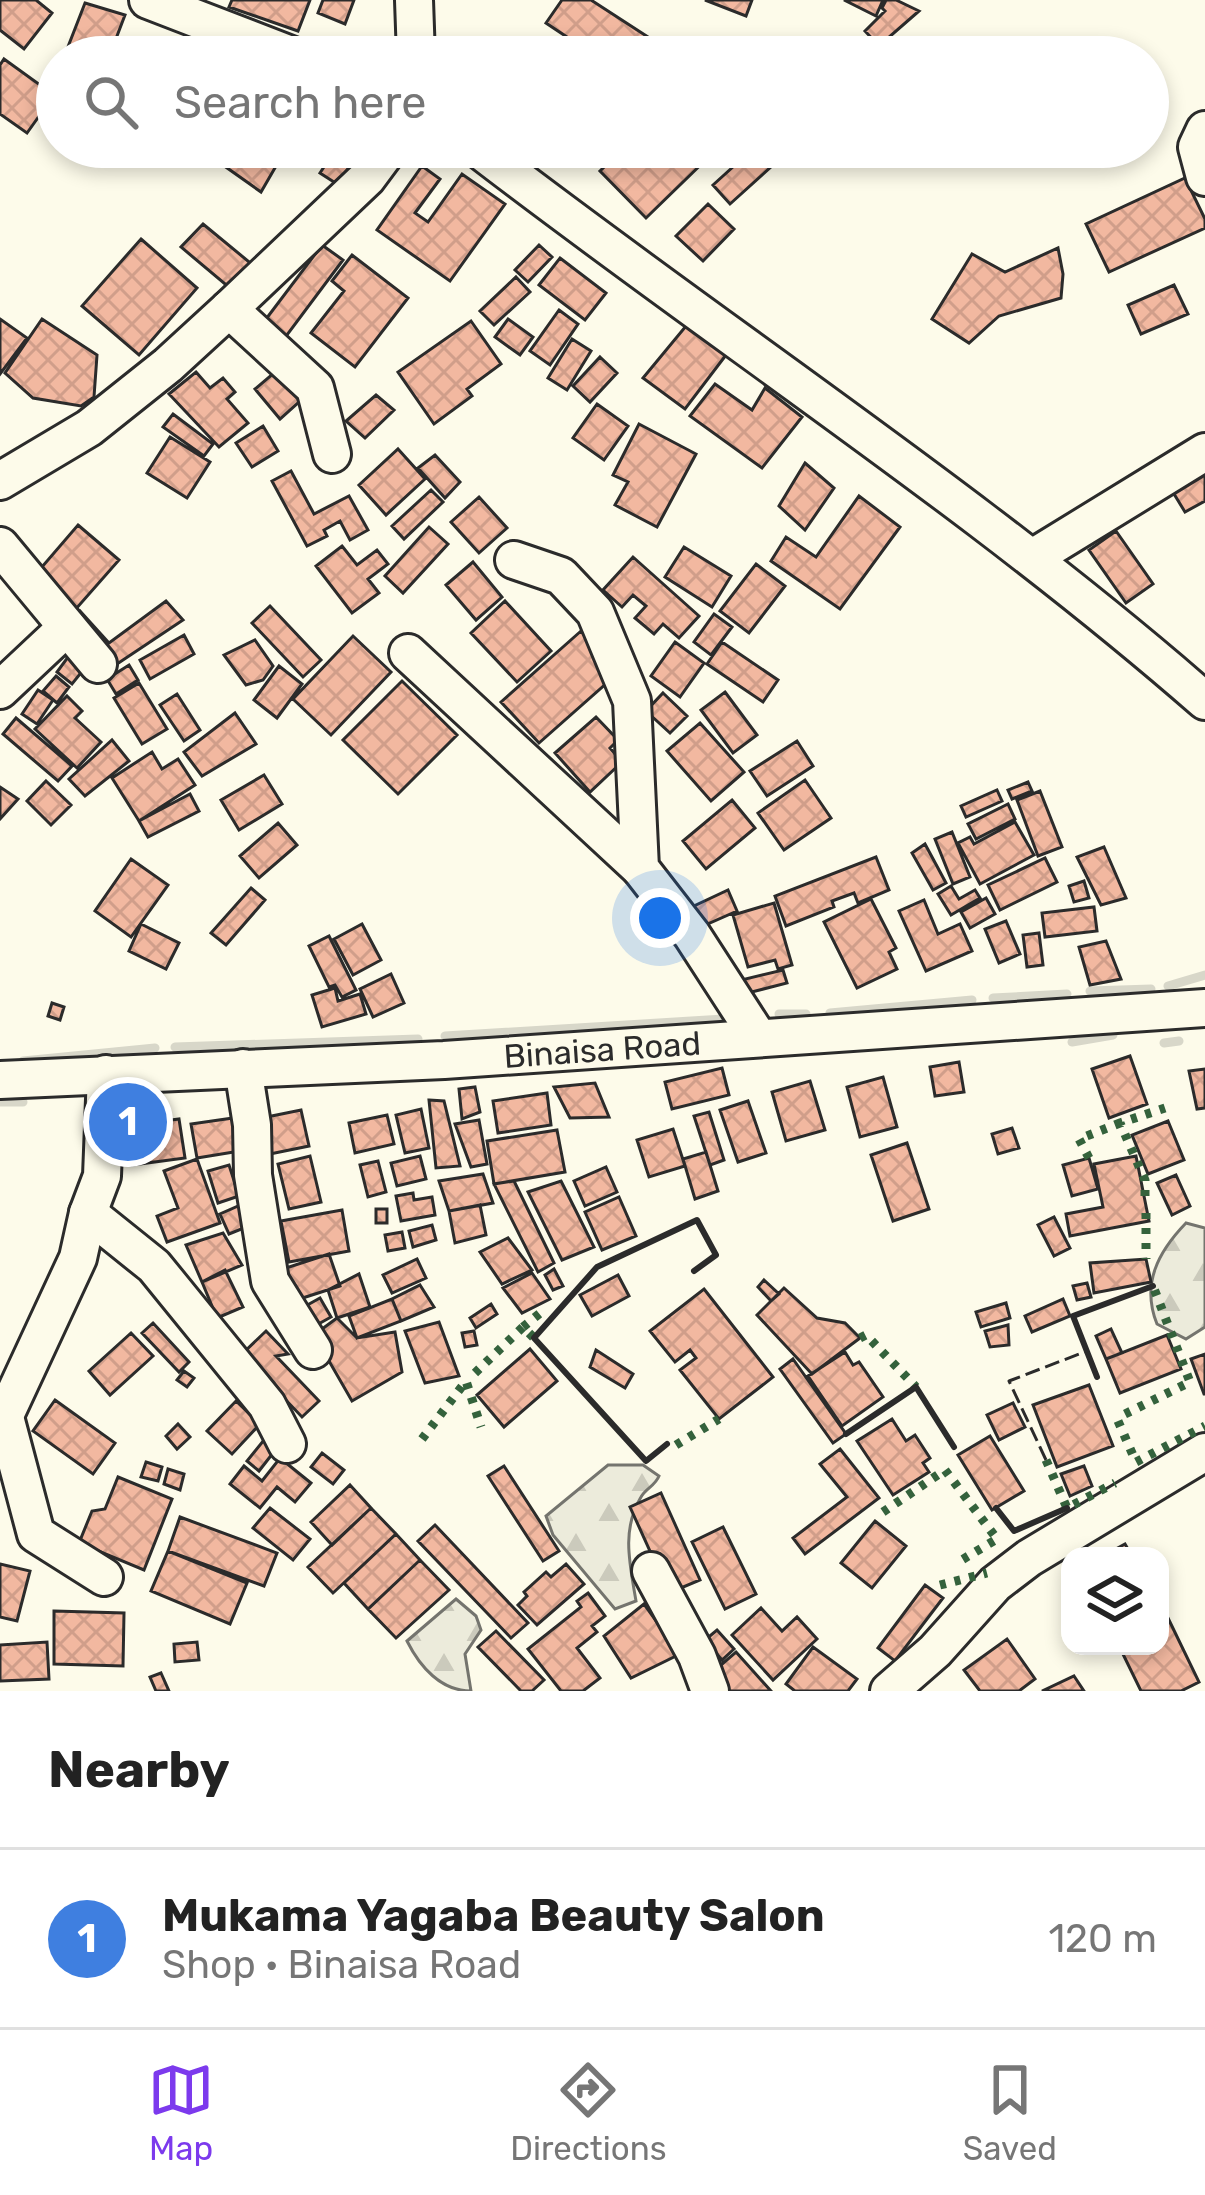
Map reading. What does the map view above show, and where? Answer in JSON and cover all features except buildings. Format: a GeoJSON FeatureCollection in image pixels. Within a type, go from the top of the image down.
{"type":"FeatureCollection","features":[{"type":"Feature","properties":{"kind":"street"},"geometry":{"type":"LineString","coordinates":[[148,0],[241,36]]}},
{"type":"Feature","properties":{"kind":"street"},"geometry":{"type":"LineString","coordinates":[[413,0],[415,36]]}},
{"type":"Feature","properties":{"kind":"street"},"geometry":{"type":"LineString","coordinates":[[1205,130],[1197,147],[1205,177]]}},
{"type":"Feature","properties":{"kind":"street"},"geometry":{"type":"LineString","coordinates":[[0,481],[89,428],[168,365],[374,168]]}},
{"type":"Feature","properties":{"kind":"street"},"geometry":{"type":"LineString","coordinates":[[505,168],[1034,557],[1205,701]]}},
{"type":"Feature","properties":{"kind":"street"},"geometry":{"type":"LineString","coordinates":[[229,309],[315,388],[332,454]]}},
{"type":"Feature","properties":{"kind":"street"},"geometry":{"type":"LineString","coordinates":[[1034,557],[1205,452]]}},
{"type":"Feature","properties":{"kind":"street"},"geometry":{"type":"LineString","coordinates":[[0,546],[98,664]]}},
{"type":"Feature","properties":{"kind":"street"},"geometry":{"type":"LineString","coordinates":[[514,560],[561,576],[595,612],[632,701],[640,868]]}},
{"type":"Feature","properties":{"kind":"street"},"geometry":{"type":"LineString","coordinates":[[0,690],[67,627]]}},
{"type":"Feature","properties":{"kind":"street"},"geometry":{"type":"LineString","coordinates":[[408,652],[640,868],[692,935],[758,1037]]}},
{"type":"Feature","properties":{"kind":"street","name":"Binaisa Road"},"geometry":{"type":"LineString","coordinates":[[0,1080],[444,1060],[1205,1008]]}},
{"type":"Feature","properties":{"kind":"street"},"geometry":{"type":"LineString","coordinates":[[243,1068],[270,1281],[313,1350]]}},
{"type":"Feature","properties":{"kind":"street"},"geometry":{"type":"LineString","coordinates":[[104,1577],[36,1534],[3,1422],[78,1258],[102,1177],[106,1074]]}},
{"type":"Feature","properties":{"kind":"street"},"geometry":{"type":"LineString","coordinates":[[88,1213],[154,1265],[267,1405],[287,1444]]}},
{"type":"Feature","properties":{"kind":"street"},"geometry":{"type":"LineString","coordinates":[[889,1691],[923,1663],[995,1584],[1029,1558],[1205,1452]]}},
{"type":"Feature","properties":{"kind":"street"},"geometry":{"type":"LineString","coordinates":[[651,1571],[697,1656],[710,1691]]}},
{"type":"Feature","properties":{"kind":"green space"},"geometry":{"type":"Polygon","coordinates":[[[1186,1223],[1205,1228],[1205,1327],[1186,1339],[1157,1324],[1151,1295],[1160,1257],[1186,1223]]]}},
{"type":"Feature","properties":{"kind":"green space"},"geometry":{"type":"Polygon","coordinates":[[[608,1465],[643,1465],[659,1476],[641,1497],[631,1522],[629,1548],[636,1601],[615,1609],[553,1535],[546,1516],[608,1465]]]}},
{"type":"Feature","properties":{"kind":"green space"},"geometry":{"type":"Polygon","coordinates":[[[456,1599],[476,1616],[481,1630],[465,1654],[471,1691],[450,1687],[433,1676],[407,1641],[456,1599]]]}},
{"type":"Feature","properties":{"kind":"waterway"},"geometry":{"type":"LineString","coordinates":[[1168,986],[1205,975]]}},
{"type":"Feature","properties":{"kind":"waterway"},"geometry":{"type":"LineString","coordinates":[[1090,991],[1151,989]]}},
{"type":"Feature","properties":{"kind":"waterway"},"geometry":{"type":"LineString","coordinates":[[993,998],[1067,994]]}},
{"type":"Feature","properties":{"kind":"waterway"},"geometry":{"type":"LineString","coordinates":[[830,1013],[972,1000]]}},
{"type":"Feature","properties":{"kind":"waterway"},"geometry":{"type":"LineString","coordinates":[[779,1014],[806,1014]]}},
{"type":"Feature","properties":{"kind":"waterway"},"geometry":{"type":"LineString","coordinates":[[445,1036],[724,1019]]}},
{"type":"Feature","properties":{"kind":"waterway"},"geometry":{"type":"LineString","coordinates":[[1072,1042],[1113,1035]]}},
{"type":"Feature","properties":{"kind":"waterway"},"geometry":{"type":"LineString","coordinates":[[175,1047],[418,1039]]}},
{"type":"Feature","properties":{"kind":"waterway"},"geometry":{"type":"LineString","coordinates":[[1164,1043],[1179,1041]]}},
{"type":"Feature","properties":{"kind":"waterway"},"geometry":{"type":"LineString","coordinates":[[23,1061],[155,1048]]}},
{"type":"Feature","properties":{"kind":"waterway"},"geometry":{"type":"LineString","coordinates":[[0,1102],[23,1102]]}},
{"type":"Feature","properties":{"kind":"hedge"},"geometry":{"type":"LineString","coordinates":[[1145,1196],[1145,1180],[1120,1123],[1165,1108]]}},
{"type":"Feature","properties":{"kind":"hedge"},"geometry":{"type":"LineString","coordinates":[[1089,1158],[1079,1139],[1120,1123]]}},
{"type":"Feature","properties":{"kind":"hedge"},"geometry":{"type":"LineString","coordinates":[[1146,1213],[1146,1259]]}},
{"type":"Feature","properties":{"kind":"hedge"},"geometry":{"type":"LineString","coordinates":[[1125,1414],[1190,1382],[1153,1286]]}},
{"type":"Feature","properties":{"kind":"hedge"},"geometry":{"type":"LineString","coordinates":[[523,1327],[544,1310]]}},
{"type":"Feature","properties":{"kind":"hedge"},"geometry":{"type":"LineString","coordinates":[[475,1373],[523,1327],[534,1338]]}},
{"type":"Feature","properties":{"kind":"hedge"},"geometry":{"type":"LineString","coordinates":[[860,1338],[866,1335],[916,1387]]}},
{"type":"Feature","properties":{"kind":"hedge"},"geometry":{"type":"LineString","coordinates":[[422,1439],[466,1381],[481,1427]]}},
{"type":"Feature","properties":{"kind":"hedge"},"geometry":{"type":"LineString","coordinates":[[676,1445],[719,1419]]}},
{"type":"Feature","properties":{"kind":"hedge"},"geometry":{"type":"LineString","coordinates":[[1118,1421],[1136,1462],[1205,1426]]}},
{"type":"Feature","properties":{"kind":"hedge"},"geometry":{"type":"LineString","coordinates":[[1046,1460],[1067,1508],[1115,1483]]}},
{"type":"Feature","properties":{"kind":"hedge"},"geometry":{"type":"LineString","coordinates":[[883,1512],[945,1470],[997,1539],[960,1561]]}},
{"type":"Feature","properties":{"kind":"hedge"},"geometry":{"type":"LineString","coordinates":[[940,1585],[987,1573]]}},
{"type":"Feature","properties":{"kind":"fence"},"geometry":{"type":"LineString","coordinates":[[1046,1460],[1009,1381],[1087,1351]]}},
{"type":"Feature","properties":{"kind":"wall"},"geometry":{"type":"LineString","coordinates":[[667,1444],[646,1461],[534,1338],[597,1267],[697,1220],[716,1255],[694,1271]]}},
{"type":"Feature","properties":{"kind":"wall"},"geometry":{"type":"LineString","coordinates":[[1097,1377],[1073,1316],[1153,1286]]}},
{"type":"Feature","properties":{"kind":"wall"},"geometry":{"type":"LineString","coordinates":[[846,1434],[916,1387],[954,1447]]}},
{"type":"Feature","properties":{"kind":"wall"},"geometry":{"type":"LineString","coordinates":[[996,1508],[1014,1531],[1067,1508]]}},
{"type":"Feature","properties":{"kind":"place","name":"Mukama Yagaba Beauty Salon"},"geometry":{"type":"Point","coordinates":[128,1122]}}]}
